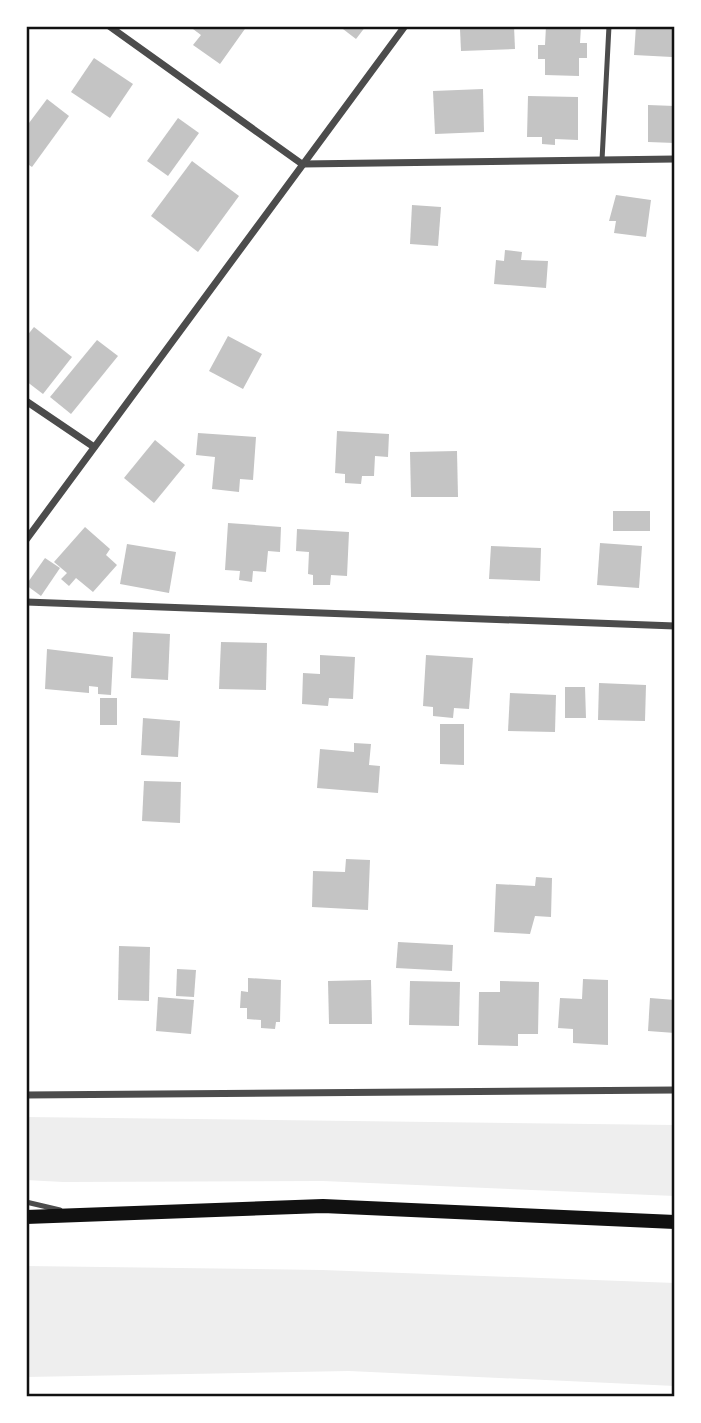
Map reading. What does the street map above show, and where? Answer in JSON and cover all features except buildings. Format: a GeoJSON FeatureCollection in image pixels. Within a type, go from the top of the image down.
{"type":"FeatureCollection","features":[{"type":"Feature","properties":{"kind":"main road"},"geometry":{"type":"LineString","coordinates":[[26,1217],[73,1213],[323,1206],[675,1222]]}},
{"type":"Feature","properties":{"kind":"street"},"geometry":{"type":"LineString","coordinates":[[109,26],[302,164],[675,159]]}},
{"type":"Feature","properties":{"kind":"street"},"geometry":{"type":"LineString","coordinates":[[26,540],[405,26]]}},
{"type":"Feature","properties":{"kind":"street"},"geometry":{"type":"LineString","coordinates":[[26,401],[94,447]]}},
{"type":"Feature","properties":{"kind":"street"},"geometry":{"type":"LineString","coordinates":[[26,602],[675,626]]}},
{"type":"Feature","properties":{"kind":"street"},"geometry":{"type":"LineString","coordinates":[[26,1095],[675,1090]]}},
{"type":"Feature","properties":{"kind":"lane"},"geometry":{"type":"LineString","coordinates":[[602,160],[609,26]]}},
{"type":"Feature","properties":{"kind":"lane"},"geometry":{"type":"LineString","coordinates":[[26,1202],[73,1213]]}},
{"type":"Feature","properties":{"kind":"shaded area"},"geometry":{"type":"Polygon","coordinates":[[[26,1117],[675,1125],[675,1196],[323,1181],[26,1180],[26,1117]]]}},
{"type":"Feature","properties":{"kind":"shaded area"},"geometry":{"type":"Polygon","coordinates":[[[26,1266],[322,1270],[675,1283],[675,1386],[349,1371],[26,1377],[26,1266]]]}}]}
